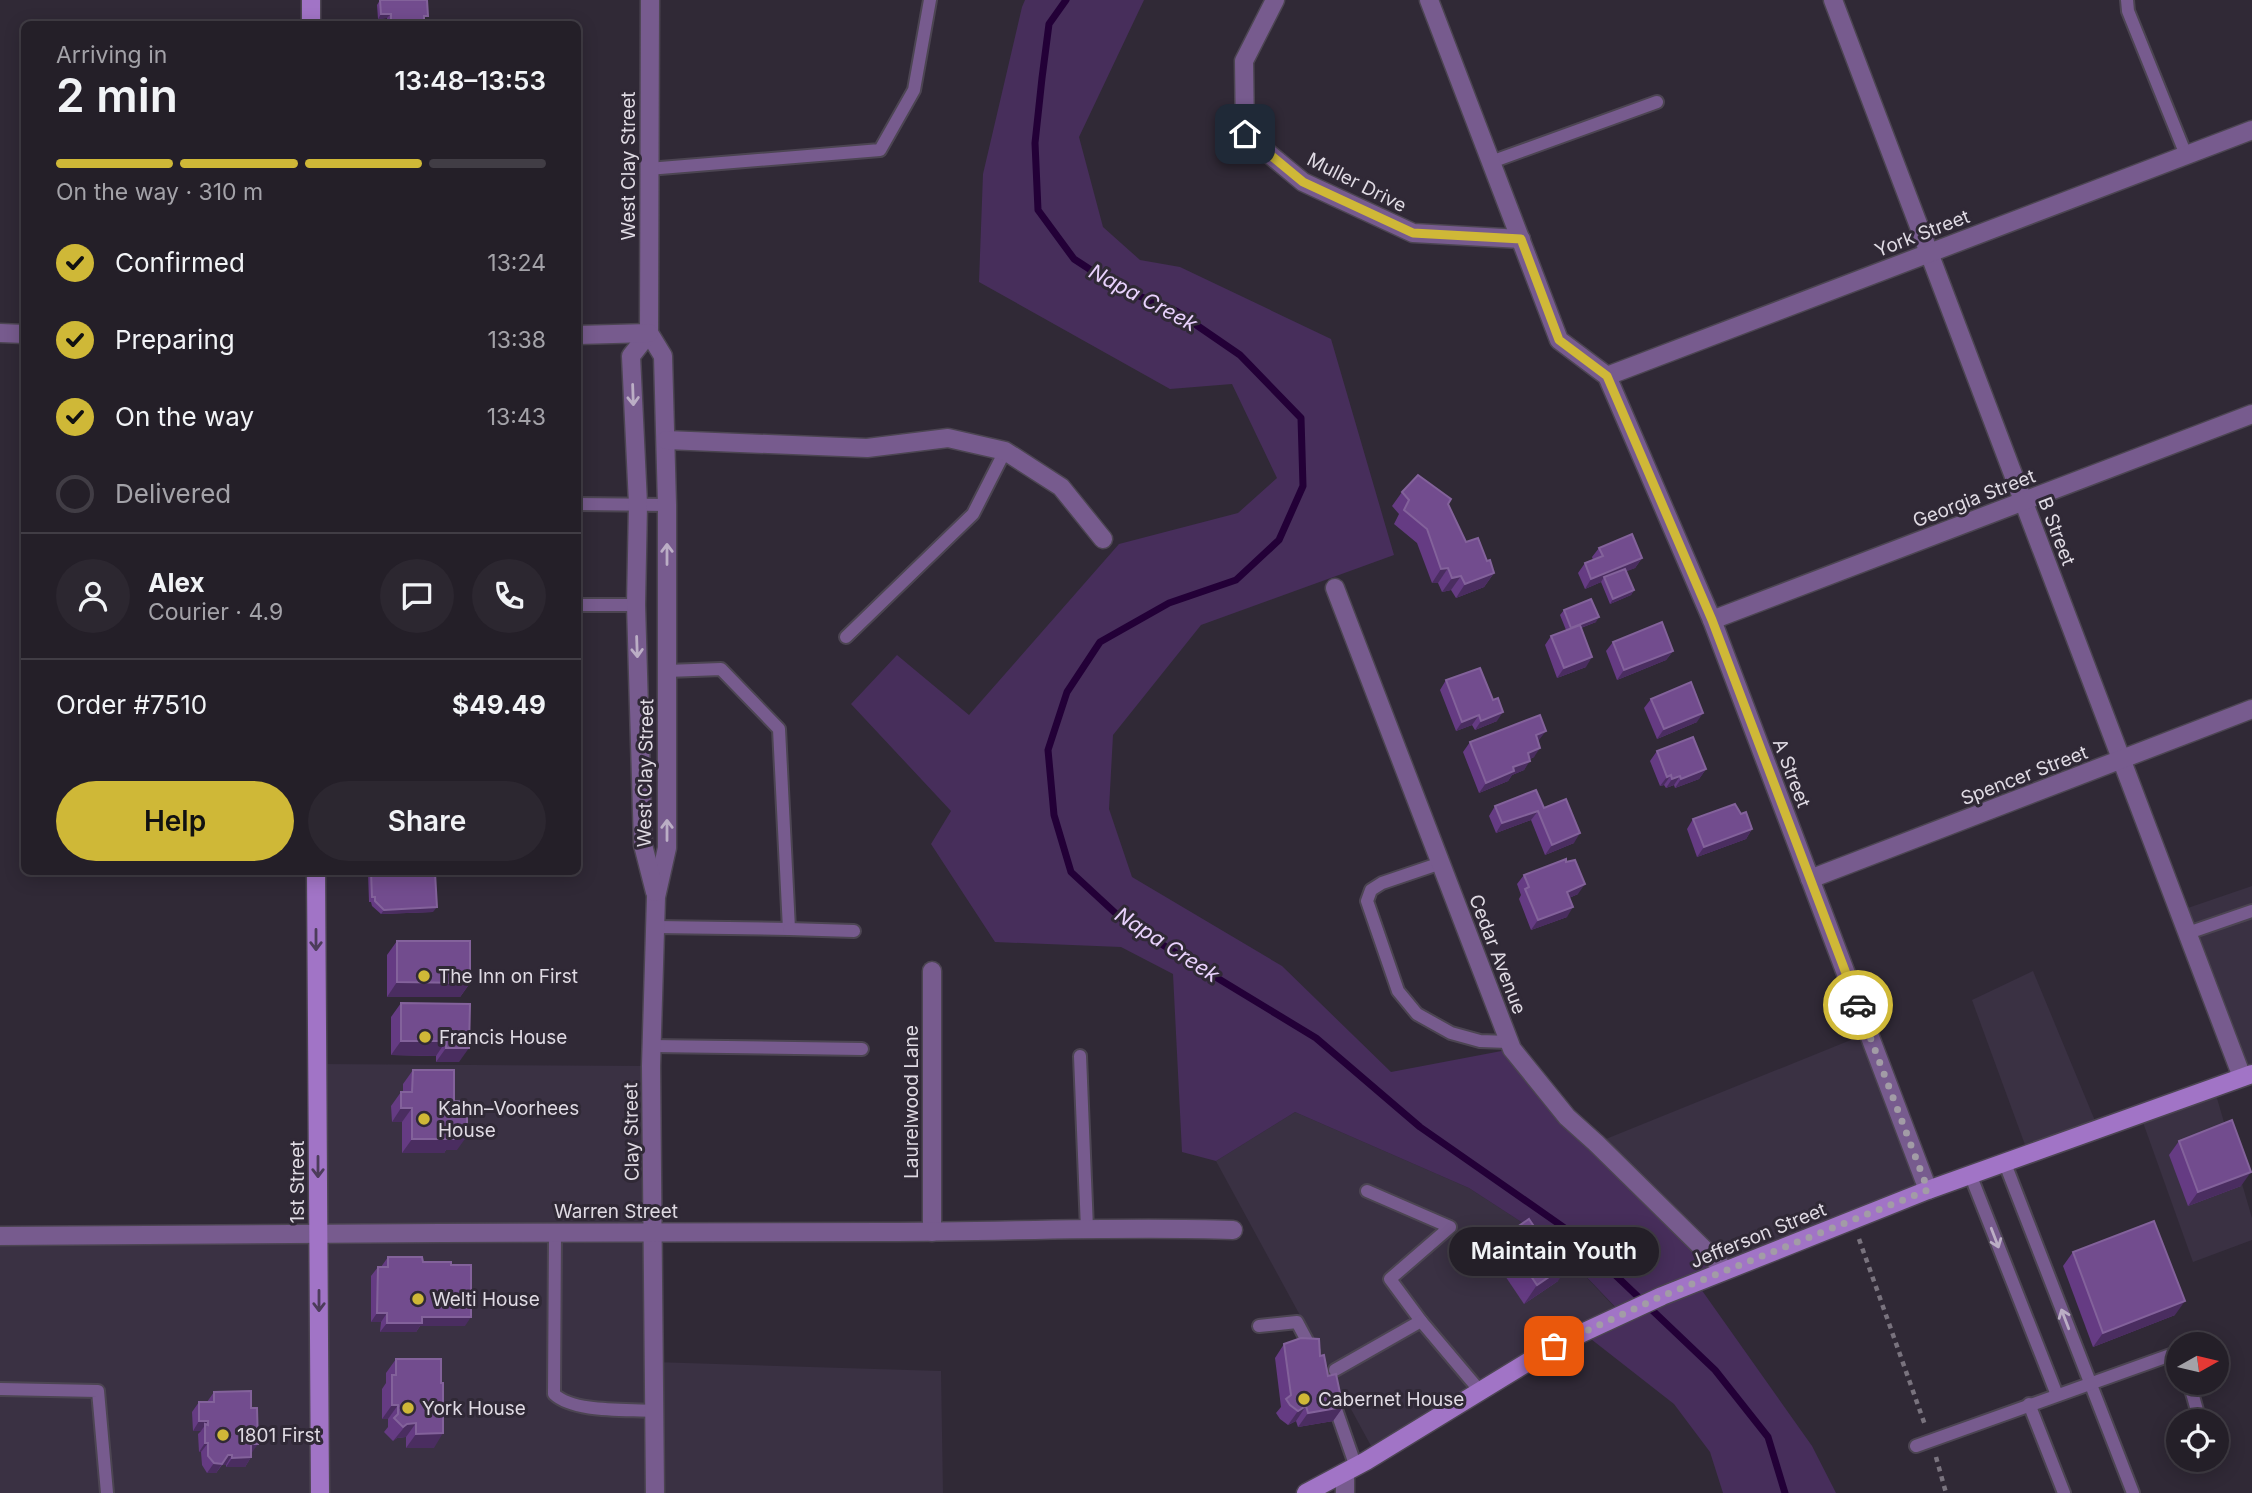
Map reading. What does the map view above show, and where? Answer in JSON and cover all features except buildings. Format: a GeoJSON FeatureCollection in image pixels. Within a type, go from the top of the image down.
{"type":"FeatureCollection","features":[{"type":"Feature","properties":{"kind":"main road"},"geometry":{"type":"LineString","coordinates":[[311,0],[311,21]]}},
{"type":"Feature","properties":{"kind":"main road","name":"1st Street"},"geometry":{"type":"LineString","coordinates":[[316,875],[320,1493]]}},
{"type":"Feature","properties":{"kind":"main road","name":"Jefferson Street"},"geometry":{"type":"LineString","coordinates":[[1306,1493],[1351,1470],[1554,1346],[1725,1270],[2004,1161],[2247,1076]]}},
{"type":"Feature","properties":{"kind":"street","name":"West Clay Street"},"geometry":{"type":"LineString","coordinates":[[650,0],[649,333],[663,356],[667,505],[667,849],[656,897]]}},
{"type":"Feature","properties":{"kind":"street","name":"Muller Drive"},"geometry":{"type":"LineString","coordinates":[[1275,0],[1244,61],[1245,134],[1303,182],[1413,233],[1521,239]]}},
{"type":"Feature","properties":{"kind":"street"},"geometry":{"type":"LineString","coordinates":[[1429,0],[1559,340],[1607,376]]}},
{"type":"Feature","properties":{"kind":"street","name":"B Street"},"geometry":{"type":"LineString","coordinates":[[1833,0],[2121,760],[2247,1076]]}},
{"type":"Feature","properties":{"kind":"street","name":"York Street"},"geometry":{"type":"LineString","coordinates":[[1607,376],[2186,155],[2251,134]]}},
{"type":"Feature","properties":{"kind":"street"},"geometry":{"type":"LineString","coordinates":[[0,333],[21,334]]}},
{"type":"Feature","properties":{"kind":"street","name":"West Clay Street"},"geometry":{"type":"LineString","coordinates":[[649,333],[631,356],[638,504],[636,606],[643,845],[656,897]]}},
{"type":"Feature","properties":{"kind":"street"},"geometry":{"type":"LineString","coordinates":[[581,335],[649,333]]}},
{"type":"Feature","properties":{"kind":"street","name":"A Street"},"geometry":{"type":"LineString","coordinates":[[1607,376],[1712,620],[1928,1190]]}},
{"type":"Feature","properties":{"kind":"street","name":"Georgia Street"},"geometry":{"type":"LineString","coordinates":[[1712,620],[2252,414]]}},
{"type":"Feature","properties":{"kind":"street"},"geometry":{"type":"LineString","coordinates":[[666,440],[867,448],[948,438],[1005,451],[1061,487],[1103,539]]}},
{"type":"Feature","properties":{"kind":"street","name":"Cedar Avenue"},"geometry":{"type":"LineString","coordinates":[[1335,588],[1512,1049],[1567,1117],[1725,1270]]}},
{"type":"Feature","properties":{"kind":"street","name":"Spencer Street"},"geometry":{"type":"LineString","coordinates":[[1810,879],[2252,709]]}},
{"type":"Feature","properties":{"kind":"street","name":"Clay Street"},"geometry":{"type":"LineString","coordinates":[[655,1493],[652,1046],[656,897]]}},
{"type":"Feature","properties":{"kind":"street","name":"Laurelwood Lane"},"geometry":{"type":"LineString","coordinates":[[932,971],[932,1232]]}},
{"type":"Feature","properties":{"kind":"street","name":"Warren Street"},"geometry":{"type":"LineString","coordinates":[[0,1236],[932,1232],[1160,1227],[1233,1230]]}},
{"type":"Feature","properties":{"kind":"street"},"geometry":{"type":"LineString","coordinates":[[1345,1493],[1351,1470]]}},
{"type":"Feature","properties":{"kind":"lane"},"geometry":{"type":"LineString","coordinates":[[648,169],[880,149],[914,90],[930,0]]}},
{"type":"Feature","properties":{"kind":"lane"},"geometry":{"type":"LineString","coordinates":[[2127,0],[2128,11],[2186,155]]}},
{"type":"Feature","properties":{"kind":"lane"},"geometry":{"type":"LineString","coordinates":[[1491,162],[1657,102]]}},
{"type":"Feature","properties":{"kind":"lane"},"geometry":{"type":"LineString","coordinates":[[846,637],[973,514],[1005,451]]}},
{"type":"Feature","properties":{"kind":"lane"},"geometry":{"type":"LineString","coordinates":[[581,504],[667,505]]}},
{"type":"Feature","properties":{"kind":"lane"},"geometry":{"type":"LineString","coordinates":[[581,605],[636,606]]}},
{"type":"Feature","properties":{"kind":"lane"},"geometry":{"type":"LineString","coordinates":[[667,671],[721,669],[779,729],[789,929]]}},
{"type":"Feature","properties":{"kind":"lane"},"geometry":{"type":"LineString","coordinates":[[1441,863],[1382,883],[1371,890],[1367,901],[1398,991],[1418,1014],[1451,1033],[1480,1041],[1509,1042]]}},
{"type":"Feature","properties":{"kind":"lane"},"geometry":{"type":"LineString","coordinates":[[2188,933],[2252,911]]}},
{"type":"Feature","properties":{"kind":"lane"},"geometry":{"type":"LineString","coordinates":[[656,927],[854,931]]}},
{"type":"Feature","properties":{"kind":"lane"},"geometry":{"type":"LineString","coordinates":[[652,1046],[862,1049]]}},
{"type":"Feature","properties":{"kind":"lane"},"geometry":{"type":"LineString","coordinates":[[1080,1056],[1087,1229]]}},
{"type":"Feature","properties":{"kind":"lane"},"geometry":{"type":"LineString","coordinates":[[2004,1161],[2133,1493]]}},
{"type":"Feature","properties":{"kind":"lane"},"geometry":{"type":"LineString","coordinates":[[1970,1174],[2057,1395]]}},
{"type":"Feature","properties":{"kind":"lane"},"geometry":{"type":"LineString","coordinates":[[1367,1191],[1450,1227],[1390,1279],[1479,1391]]}},
{"type":"Feature","properties":{"kind":"lane"},"geometry":{"type":"LineString","coordinates":[[555,1232],[554,1394],[561,1400],[585,1406],[654,1411]]}},
{"type":"Feature","properties":{"kind":"lane"},"geometry":{"type":"LineString","coordinates":[[1326,1368],[1421,1321]]}},
{"type":"Feature","properties":{"kind":"lane"},"geometry":{"type":"LineString","coordinates":[[1259,1326],[1297,1322],[1326,1368],[1351,1470]]}},
{"type":"Feature","properties":{"kind":"lane"},"geometry":{"type":"LineString","coordinates":[[1916,1446],[2166,1356]]}},
{"type":"Feature","properties":{"kind":"lane"},"geometry":{"type":"LineString","coordinates":[[0,1389],[99,1391],[107,1493]]}},
{"type":"Feature","properties":{"kind":"lane"},"geometry":{"type":"LineString","coordinates":[[2029,1404],[2064,1493]]}},
{"type":"Feature","properties":{"kind":"path"},"geometry":{"type":"LineString","coordinates":[[1853,1219],[1931,1440],[1946,1493]]}},
{"type":"Feature","properties":{"kind":"shaded area"},"geometry":{"type":"Polygon","coordinates":[[[1025,0],[1144,0],[1079,137],[1103,227],[1140,260],[1180,267],[1331,339],[1394,555],[1201,625],[1113,735],[1109,809],[1132,877],[1282,966],[1391,1072],[1512,1049],[1567,1117],[1736,1264],[1696,1282],[1812,1446],[1836,1493],[1723,1493],[1710,1452],[1674,1404],[1582,1332],[1621,1313],[1554,1243],[1469,1188],[1295,1112],[1216,1161],[1182,1152],[1173,974],[1121,947],[995,942],[931,844],[951,811],[851,704],[897,655],[969,715],[1119,544],[1238,513],[1277,478],[1232,384],[1170,389],[979,282],[983,174],[1025,0]]]}},
{"type":"Feature","properties":{"kind":"shaded area"},"geometry":{"type":"Polygon","coordinates":[[[2252,886],[2252,1074],[2242,1077],[2179,911],[2252,886]]]}},
{"type":"Feature","properties":{"kind":"shaded area"},"geometry":{"type":"Polygon","coordinates":[[[2033,971],[2098,1128],[2028,1153],[1972,1000],[2033,971]]]}},
{"type":"Feature","properties":{"kind":"shaded area"},"geometry":{"type":"Polygon","coordinates":[[[1868,1033],[1928,1190],[1736,1264],[1596,1143],[1868,1033]]]}},
{"type":"Feature","properties":{"kind":"shaded area"},"geometry":{"type":"Polygon","coordinates":[[[317,1064],[651,1066],[654,1362],[941,1371],[943,1493],[0,1493],[0,1236],[318,1233],[317,1064]]]}},
{"type":"Feature","properties":{"kind":"shaded area"},"geometry":{"type":"Polygon","coordinates":[[[2214,1088],[2252,1218],[2252,1240],[2193,1262],[2140,1114],[2214,1088]]]}},
{"type":"Feature","properties":{"kind":"shaded area"},"geometry":{"type":"Polygon","coordinates":[[[1295,1112],[1469,1188],[1554,1243],[1621,1314],[1376,1455],[1216,1161],[1295,1112]]]}},
{"type":"Feature","properties":{"kind":"waterway","name":"Napa Creek"},"geometry":{"type":"LineString","coordinates":[[1066,0],[1049,24],[1035,143],[1038,210],[1074,259],[1117,287],[1176,311],[1240,355],[1301,418],[1303,486],[1279,540],[1236,580],[1169,603],[1100,642],[1067,692],[1048,750],[1054,815],[1071,872],[1125,922],[1316,1038],[1420,1127],[1569,1231],[1715,1370],[1768,1437],[1785,1493]]}},
{"type":"Feature","properties":{"kind":"way so far"},"geometry":{"type":"LineString","coordinates":[[1554,1346],[1662,1296],[1928,1190],[1858,1005]]}},
{"type":"Feature","properties":{"kind":"place","name":"The Inn on First"},"geometry":{"type":"Point","coordinates":[424,976]}},
{"type":"Feature","properties":{"kind":"place","name":"Francis House"},"geometry":{"type":"Point","coordinates":[425,1037]}},
{"type":"Feature","properties":{"kind":"place","name":"Kahn–Voorhees House"},"geometry":{"type":"Point","coordinates":[424,1119]}},
{"type":"Feature","properties":{"kind":"place","name":"Welti House"},"geometry":{"type":"Point","coordinates":[418,1299]}},
{"type":"Feature","properties":{"kind":"place","name":"Maintain Youth"},"geometry":{"type":"Point","coordinates":[1554,1346]}},
{"type":"Feature","properties":{"kind":"place","name":"Cabernet House"},"geometry":{"type":"Point","coordinates":[1304,1399]}},
{"type":"Feature","properties":{"kind":"place","name":"York House"},"geometry":{"type":"Point","coordinates":[408,1408]}},
{"type":"Feature","properties":{"kind":"place","name":"1801 First"},"geometry":{"type":"Point","coordinates":[223,1435]}},
{"type":"Feature","properties":{"kind":"route"},"geometry":{"type":"LineString","coordinates":[[1245,134],[1303,182],[1413,233],[1521,239],[1559,340],[1607,376],[1712,620],[1858,1005]]}}]}
